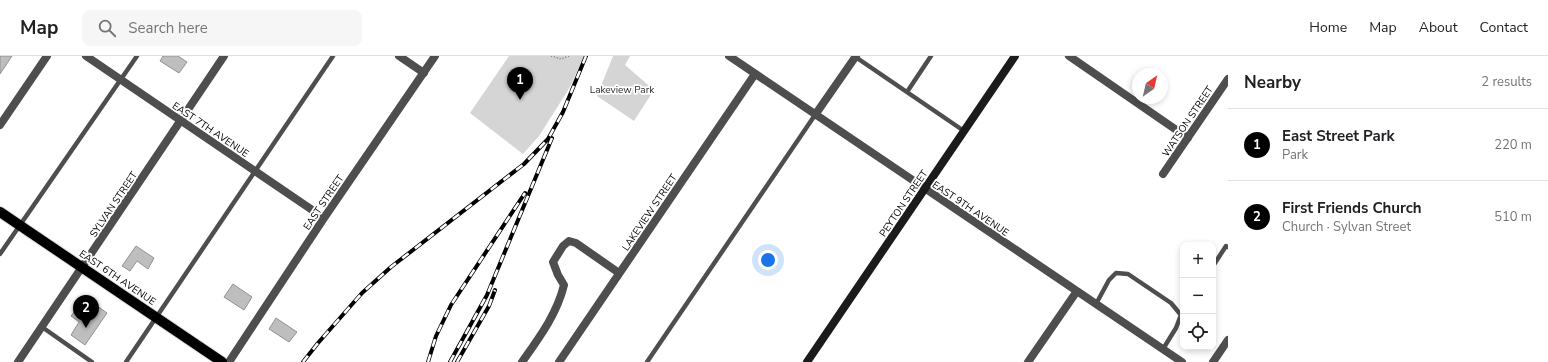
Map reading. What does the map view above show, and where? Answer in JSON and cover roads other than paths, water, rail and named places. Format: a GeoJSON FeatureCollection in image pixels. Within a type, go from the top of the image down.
{"type":"FeatureCollection","features":[{"type":"Feature","properties":{"kind":"main road","name":"EAST 6TH AVENUE"},"geometry":{"type":"LineString","coordinates":[[0,212],[222,362]]}},
{"type":"Feature","properties":{"kind":"street"},"geometry":{"type":"LineString","coordinates":[[0,125],[47,56]]}},
{"type":"Feature","properties":{"kind":"street","name":"EAST 7TH AVENUE"},"geometry":{"type":"LineString","coordinates":[[86,56],[324,218]]}},
{"type":"Feature","properties":{"kind":"street","name":"SYLVAN STREET"},"geometry":{"type":"LineString","coordinates":[[18,362],[224,56]]}},
{"type":"Feature","properties":{"kind":"street"},"geometry":{"type":"LineString","coordinates":[[400,56],[424,73]]}},
{"type":"Feature","properties":{"kind":"street","name":"EAST STREET"},"geometry":{"type":"LineString","coordinates":[[230,362],[324,218],[435,56]]}},
{"type":"Feature","properties":{"kind":"street","name":"EAST 9TH AVENUE"},"geometry":{"type":"LineString","coordinates":[[729,56],[1182,362]]}},
{"type":"Feature","properties":{"kind":"street"},"geometry":{"type":"LineString","coordinates":[[816,115],[855,56]]}},
{"type":"Feature","properties":{"kind":"street","name":"PEYTON STREET"},"geometry":{"type":"LineString","coordinates":[[807,362],[1015,56]]}},
{"type":"Feature","properties":{"kind":"street"},"geometry":{"type":"LineString","coordinates":[[1069,56],[1188,138]]}},
{"type":"Feature","properties":{"kind":"street","name":"LAKEVIEW STREET"},"geometry":{"type":"LineString","coordinates":[[559,362],[755,74]]}},
{"type":"Feature","properties":{"kind":"street","name":"WATSON STREET"},"geometry":{"type":"LineString","coordinates":[[1163,174],[1228,79]]}},
{"type":"Feature","properties":{"kind":"street"},"geometry":{"type":"LineString","coordinates":[[522,362],[547,325],[562,294],[564,285],[553,262],[563,246],[569,241],[576,243],[619,273]]}},
{"type":"Feature","properties":{"kind":"street"},"geometry":{"type":"LineString","coordinates":[[1028,362],[1077,291]]}},
{"type":"Feature","properties":{"kind":"street"},"geometry":{"type":"LineString","coordinates":[[1213,362],[1228,340]]}},
{"type":"Feature","properties":{"kind":"lane"},"geometry":{"type":"LineString","coordinates":[[0,254],[137,56]]}},
{"type":"Feature","properties":{"kind":"lane"},"geometry":{"type":"LineString","coordinates":[[126,362],[333,56]]}},
{"type":"Feature","properties":{"kind":"lane"},"geometry":{"type":"LineString","coordinates":[[855,56],[964,131]]}},
{"type":"Feature","properties":{"kind":"lane"},"geometry":{"type":"LineString","coordinates":[[907,92],[931,56]]}},
{"type":"Feature","properties":{"kind":"lane"},"geometry":{"type":"LineString","coordinates":[[647,362],[816,115]]}},
{"type":"Feature","properties":{"kind":"lane"},"geometry":{"type":"LineString","coordinates":[[1216,261],[1226,246],[1228,247]]}},
{"type":"Feature","properties":{"kind":"lane"},"geometry":{"type":"LineString","coordinates":[[1096,304],[1109,280],[1116,273],[1128,274],[1171,303],[1180,311]]}},
{"type":"Feature","properties":{"kind":"lane"},"geometry":{"type":"LineString","coordinates":[[1163,349],[1176,328],[1182,314]]}},
{"type":"Feature","properties":{"kind":"lane"},"geometry":{"type":"LineString","coordinates":[[42,327],[92,362]]}},
{"type":"Feature","properties":{"kind":"railway"},"geometry":{"type":"LineString","coordinates":[[303,362],[362,293],[391,267],[524,164],[548,139],[563,112],[586,56]]}},
{"type":"Feature","properties":{"kind":"railway"},"geometry":{"type":"LineString","coordinates":[[450,362],[487,295],[552,138]]}},
{"type":"Feature","properties":{"kind":"railway"},"geometry":{"type":"LineString","coordinates":[[428,362],[436,336],[451,305],[525,193]]}},
{"type":"Feature","properties":{"kind":"railway"},"geometry":{"type":"LineString","coordinates":[[457,362],[489,306],[495,290]]}},
{"type":"Feature","properties":{"kind":"place","name":"East Street Park"},"geometry":{"type":"Point","coordinates":[520,100]}},
{"type":"Feature","properties":{"kind":"place","name":"First Friends Church"},"geometry":{"type":"Point","coordinates":[86,328]}},
{"type":"Feature","properties":{"kind":"park label","name":"Lakeview Park"},"geometry":{"type":"Point","coordinates":[622,89]}}]}
